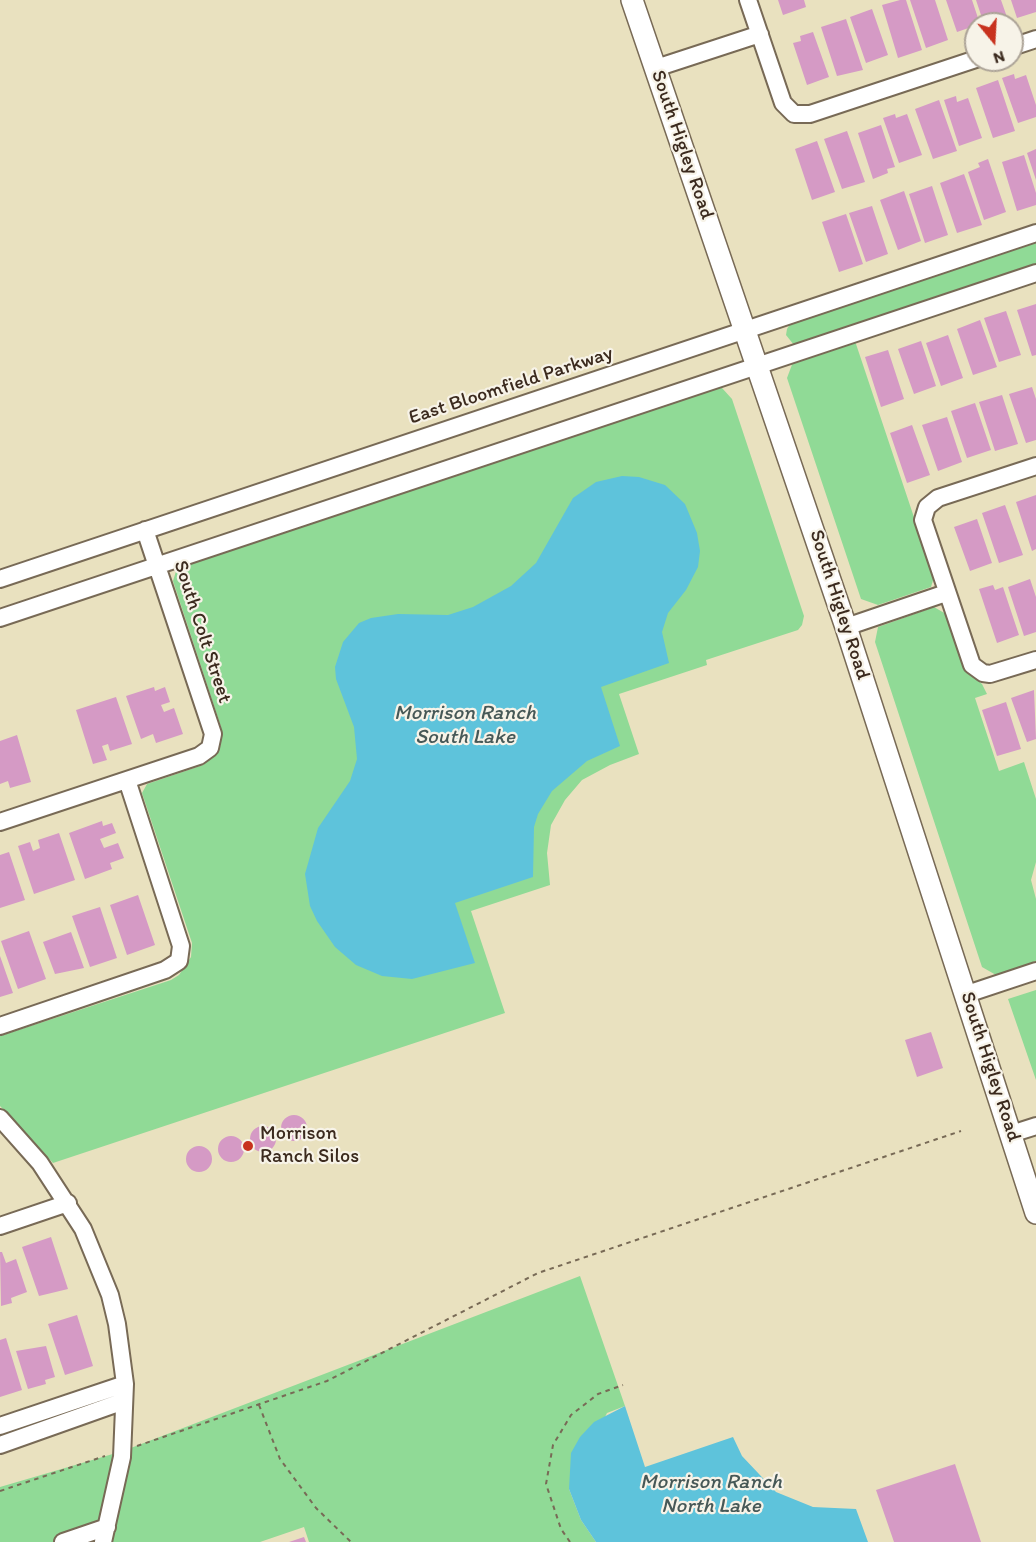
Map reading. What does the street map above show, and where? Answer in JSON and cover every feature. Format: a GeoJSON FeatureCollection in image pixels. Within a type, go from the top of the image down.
{"type":"FeatureCollection","features":[{"type":"Feature","properties":{"kind":"main road","name":"South Higley Road"},"geometry":{"type":"LineString","coordinates":[[632,0],[759,365],[1036,1213]]}},
{"type":"Feature","properties":{"kind":"street"},"geometry":{"type":"LineString","coordinates":[[748,0],[783,103],[790,111],[802,115],[964,63]]}},
{"type":"Feature","properties":{"kind":"street"},"geometry":{"type":"LineString","coordinates":[[656,68],[760,34]]}},
{"type":"Feature","properties":{"kind":"street","name":"East Bloomfield Parkway"},"geometry":{"type":"LineString","coordinates":[[0,579],[1036,233]]}},
{"type":"Feature","properties":{"kind":"street"},"geometry":{"type":"LineString","coordinates":[[0,618],[1036,273]]}},
{"type":"Feature","properties":{"kind":"street"},"geometry":{"type":"LineString","coordinates":[[1036,466],[938,498],[927,507],[924,513],[924,527],[968,659],[977,670],[990,674],[1036,660]]}},
{"type":"Feature","properties":{"kind":"street","name":"South Colt Street"},"geometry":{"type":"LineString","coordinates":[[127,780],[199,756],[210,748],[213,734],[145,531]]}},
{"type":"Feature","properties":{"kind":"street"},"geometry":{"type":"LineString","coordinates":[[846,627],[946,592]]}},
{"type":"Feature","properties":{"kind":"street"},"geometry":{"type":"LineString","coordinates":[[0,822],[127,780],[181,946],[179,961],[165,970],[0,1026]]}},
{"type":"Feature","properties":{"kind":"street"},"geometry":{"type":"LineString","coordinates":[[966,994],[1036,971]]}},
{"type":"Feature","properties":{"kind":"street"},"geometry":{"type":"LineString","coordinates":[[0,1118],[22,1140],[68,1203],[96,1256],[110,1295],[122,1353],[123,1451],[105,1534],[63,1542]]}},
{"type":"Feature","properties":{"kind":"street"},"geometry":{"type":"LineString","coordinates":[[1011,1134],[1036,1126]]}},
{"type":"Feature","properties":{"kind":"street"},"geometry":{"type":"LineString","coordinates":[[0,1226],[68,1203]]}},
{"type":"Feature","properties":{"kind":"street"},"geometry":{"type":"LineString","coordinates":[[0,1426],[124,1392]]}},
{"type":"Feature","properties":{"kind":"street"},"geometry":{"type":"LineString","coordinates":[[0,1445],[124,1392]]}},
{"type":"Feature","properties":{"kind":"path"},"geometry":{"type":"LineString","coordinates":[[0,1491],[327,1381],[538,1273],[962,1131]]}},
{"type":"Feature","properties":{"kind":"path"},"geometry":{"type":"LineString","coordinates":[[570,1542],[561,1529],[550,1504],[546,1484],[553,1445],[571,1415],[598,1394],[623,1385]]}},
{"type":"Feature","properties":{"kind":"path"},"geometry":{"type":"LineString","coordinates":[[259,1405],[280,1459],[316,1508],[351,1542]]}},
{"type":"Feature","properties":{"kind":"green space"},"geometry":{"type":"Polygon","coordinates":[[[1036,239],[1036,267],[802,345],[794,345],[786,335],[792,321],[1036,239]]]}},
{"type":"Feature","properties":{"kind":"green space"},"geometry":{"type":"Polygon","coordinates":[[[855,341],[934,577],[931,587],[878,605],[861,599],[787,378],[793,362],[855,341]]]}},
{"type":"Feature","properties":{"kind":"green space"},"geometry":{"type":"Polygon","coordinates":[[[712,388],[722,388],[732,399],[804,616],[802,625],[798,630],[706,660],[707,665],[619,694],[639,754],[610,765],[582,780],[565,800],[551,825],[547,853],[550,885],[471,911],[505,1013],[53,1163],[0,1106],[0,1036],[171,980],[179,975],[191,957],[192,943],[142,793],[147,784],[203,765],[219,751],[221,742],[221,727],[173,581],[177,568],[712,388]]]}},
{"type":"Feature","properties":{"kind":"green space"},"geometry":{"type":"Polygon","coordinates":[[[934,607],[946,614],[966,669],[982,684],[987,694],[975,698],[999,771],[1024,762],[1036,799],[1036,862],[1031,880],[1036,899],[1036,961],[996,975],[982,967],[875,642],[878,627],[934,607]]]}},
{"type":"Feature","properties":{"kind":"green space"},"geometry":{"type":"Polygon","coordinates":[[[1036,990],[1036,1080],[1008,999],[1036,990]]]}},
{"type":"Feature","properties":{"kind":"green space"},"geometry":{"type":"Polygon","coordinates":[[[580,1276],[625,1406],[607,1413],[569,1489],[581,1520],[596,1542],[309,1542],[304,1527],[260,1542],[103,1542],[107,1527],[61,1542],[0,1542],[0,1487],[123,1451],[580,1276]]]}},
{"type":"Feature","properties":{"kind":"water","name":"Morrison Ranch South Lake"},"geometry":{"type":"Polygon","coordinates":[[[622,476],[639,477],[665,485],[685,504],[697,533],[700,551],[698,567],[686,590],[668,613],[662,632],[669,663],[601,687],[620,746],[587,761],[552,791],[538,814],[534,827],[533,877],[455,903],[475,963],[412,979],[382,976],[356,965],[335,947],[317,921],[310,906],[305,874],[318,828],[350,781],[357,759],[354,727],[336,679],[335,667],[343,642],[359,623],[371,618],[398,614],[448,615],[473,607],[511,586],[536,563],[573,498],[596,482],[622,476]]]}},
{"type":"Feature","properties":{"kind":"water","name":"Morrison Ranch North Lake"},"geometry":{"type":"Polygon","coordinates":[[[625,1406],[645,1467],[733,1437],[742,1456],[776,1492],[813,1507],[856,1509],[868,1542],[596,1542],[581,1520],[569,1489],[571,1453],[580,1437],[594,1422],[625,1406]]]}},
{"type":"Feature","properties":{"kind":"building"},"geometry":{"type":"Polygon","coordinates":[[[778,0],[804,0],[806,7],[783,15],[778,0]]]}},
{"type":"Feature","properties":{"kind":"building"},"geometry":{"type":"Polygon","coordinates":[[[906,0],[922,50],[898,58],[882,5],[906,0]]]}},
{"type":"Feature","properties":{"kind":"building"},"geometry":{"type":"Polygon","coordinates":[[[910,0],[935,0],[948,40],[926,48],[910,0]]]}},
{"type":"Feature","properties":{"kind":"building"},"geometry":{"type":"Polygon","coordinates":[[[946,0],[972,0],[976,12],[964,12],[964,30],[957,32],[946,0]]]}},
{"type":"Feature","properties":{"kind":"building"},"geometry":{"type":"Polygon","coordinates":[[[976,0],[1001,0],[1005,12],[980,12],[976,0]]]}},
{"type":"Feature","properties":{"kind":"building"},"geometry":{"type":"Polygon","coordinates":[[[1011,0],[1036,0],[1036,12],[1024,16],[1024,12],[1015,12],[1011,0]]]}},
{"type":"Feature","properties":{"kind":"building"},"geometry":{"type":"Polygon","coordinates":[[[872,9],[888,55],[866,63],[850,17],[872,9]]]}},
{"type":"Feature","properties":{"kind":"building"},"geometry":{"type":"Polygon","coordinates":[[[846,19],[863,70],[837,76],[821,27],[846,19]]]}},
{"type":"Feature","properties":{"kind":"building"},"geometry":{"type":"Polygon","coordinates":[[[813,32],[829,77],[807,85],[793,43],[801,41],[800,36],[813,32]]]}},
{"type":"Feature","properties":{"kind":"building"},"geometry":{"type":"Polygon","coordinates":[[[1014,74],[1015,79],[1026,75],[1036,105],[1036,117],[1018,123],[1002,78],[1014,74]]]}},
{"type":"Feature","properties":{"kind":"building"},"geometry":{"type":"Polygon","coordinates":[[[998,80],[1015,131],[993,138],[976,88],[998,80]]]}},
{"type":"Feature","properties":{"kind":"building"},"geometry":{"type":"Polygon","coordinates":[[[956,96],[957,102],[968,98],[982,138],[959,146],[944,100],[956,96]]]}},
{"type":"Feature","properties":{"kind":"building"},"geometry":{"type":"Polygon","coordinates":[[[939,100],[957,151],[933,159],[915,109],[939,100]]]}},
{"type":"Feature","properties":{"kind":"building"},"geometry":{"type":"Polygon","coordinates":[[[895,114],[896,118],[907,114],[922,155],[899,163],[883,118],[895,114]]]}},
{"type":"Feature","properties":{"kind":"building"},"geometry":{"type":"Polygon","coordinates":[[[881,125],[895,167],[887,169],[888,173],[873,179],[858,133],[881,125]]]}},
{"type":"Feature","properties":{"kind":"building"},"geometry":{"type":"Polygon","coordinates":[[[847,131],[865,182],[842,189],[824,139],[847,131]]]}},
{"type":"Feature","properties":{"kind":"building"},"geometry":{"type":"Polygon","coordinates":[[[817,141],[835,192],[812,200],[795,149],[817,141]]]}},
{"type":"Feature","properties":{"kind":"building"},"geometry":{"type":"Polygon","coordinates":[[[1036,149],[1036,180],[1027,153],[1036,149]]]}},
{"type":"Feature","properties":{"kind":"building"},"geometry":{"type":"Polygon","coordinates":[[[1024,155],[1036,193],[1036,205],[1017,211],[1002,162],[1024,155]]]}},
{"type":"Feature","properties":{"kind":"building"},"geometry":{"type":"Polygon","coordinates":[[[988,159],[1006,212],[984,220],[968,172],[980,167],[978,163],[988,159]]]}},
{"type":"Feature","properties":{"kind":"building"},"geometry":{"type":"Polygon","coordinates":[[[964,174],[982,225],[957,233],[940,183],[964,174]]]}},
{"type":"Feature","properties":{"kind":"building"},"geometry":{"type":"Polygon","coordinates":[[[932,186],[948,235],[925,243],[909,194],[932,186]]]}},
{"type":"Feature","properties":{"kind":"building"},"geometry":{"type":"Polygon","coordinates":[[[904,191],[921,241],[898,250],[880,200],[904,191]]]}},
{"type":"Feature","properties":{"kind":"building"},"geometry":{"type":"Polygon","coordinates":[[[872,206],[888,254],[866,262],[849,213],[872,206]]]}},
{"type":"Feature","properties":{"kind":"building"},"geometry":{"type":"Polygon","coordinates":[[[846,214],[863,264],[839,272],[822,222],[846,214]]]}},
{"type":"Feature","properties":{"kind":"building"},"geometry":{"type":"Polygon","coordinates":[[[1036,304],[1036,355],[1032,356],[1017,310],[1036,304]]]}},
{"type":"Feature","properties":{"kind":"building"},"geometry":{"type":"Polygon","coordinates":[[[1006,311],[1021,355],[999,362],[984,318],[1006,311]]]}},
{"type":"Feature","properties":{"kind":"building"},"geometry":{"type":"Polygon","coordinates":[[[980,320],[997,367],[973,375],[957,329],[980,320]]]}},
{"type":"Feature","properties":{"kind":"building"},"geometry":{"type":"Polygon","coordinates":[[[948,335],[963,378],[941,386],[926,343],[948,335]]]}},
{"type":"Feature","properties":{"kind":"building"},"geometry":{"type":"Polygon","coordinates":[[[921,341],[936,386],[914,394],[898,349],[921,341]]]}},
{"type":"Feature","properties":{"kind":"building"},"geometry":{"type":"Polygon","coordinates":[[[888,350],[904,399],[881,407],[865,357],[888,350]]]}},
{"type":"Feature","properties":{"kind":"building"},"geometry":{"type":"Polygon","coordinates":[[[1032,387],[1036,399],[1036,440],[1026,443],[1009,394],[1032,387]]]}},
{"type":"Feature","properties":{"kind":"building"},"geometry":{"type":"Polygon","coordinates":[[[1002,395],[1018,444],[995,451],[979,402],[1002,395]]]}},
{"type":"Feature","properties":{"kind":"building"},"geometry":{"type":"Polygon","coordinates":[[[975,403],[991,450],[967,458],[951,411],[975,403]]]}},
{"type":"Feature","properties":{"kind":"building"},"geometry":{"type":"Polygon","coordinates":[[[947,417],[962,462],[938,471],[922,425],[947,417]]]}},
{"type":"Feature","properties":{"kind":"building"},"geometry":{"type":"Polygon","coordinates":[[[912,425],[930,475],[907,483],[890,433],[912,425]]]}},
{"type":"Feature","properties":{"kind":"building"},"geometry":{"type":"Polygon","coordinates":[[[1036,495],[1036,549],[1032,551],[1016,502],[1036,495]]]}},
{"type":"Feature","properties":{"kind":"building"},"geometry":{"type":"Polygon","coordinates":[[[1005,505],[1023,555],[999,563],[982,513],[1005,505]]]}},
{"type":"Feature","properties":{"kind":"building"},"geometry":{"type":"Polygon","coordinates":[[[977,519],[992,563],[970,571],[954,527],[977,519]]]}},
{"type":"Feature","properties":{"kind":"building"},"geometry":{"type":"Polygon","coordinates":[[[1030,579],[1036,597],[1036,632],[1024,636],[1008,587],[1030,579]]]}},
{"type":"Feature","properties":{"kind":"building"},"geometry":{"type":"Polygon","coordinates":[[[993,585],[995,590],[1003,587],[1019,635],[997,643],[979,589],[993,585]]]}},
{"type":"Feature","properties":{"kind":"building"},"geometry":{"type":"Polygon","coordinates":[[[154,687],[155,691],[165,687],[170,702],[161,705],[164,712],[174,708],[183,734],[156,743],[153,734],[141,739],[126,696],[154,687]]]}},
{"type":"Feature","properties":{"kind":"building"},"geometry":{"type":"Polygon","coordinates":[[[1034,690],[1036,739],[1027,742],[1011,698],[1034,690]]]}},
{"type":"Feature","properties":{"kind":"building"},"geometry":{"type":"Polygon","coordinates":[[[116,697],[132,744],[110,751],[108,744],[102,746],[107,760],[93,764],[76,710],[116,697]]]}},
{"type":"Feature","properties":{"kind":"building"},"geometry":{"type":"Polygon","coordinates":[[[1006,702],[1021,749],[997,756],[982,710],[1006,702]]]}},
{"type":"Feature","properties":{"kind":"building"},"geometry":{"type":"Polygon","coordinates":[[[17,735],[31,782],[10,788],[8,781],[0,784],[0,741],[17,735]]]}},
{"type":"Feature","properties":{"kind":"building"},"geometry":{"type":"Polygon","coordinates":[[[102,821],[103,826],[112,823],[116,833],[100,839],[104,848],[118,843],[124,858],[110,863],[112,869],[85,879],[69,833],[102,821]]]}},
{"type":"Feature","properties":{"kind":"building"},"geometry":{"type":"Polygon","coordinates":[[[59,833],[75,880],[34,894],[18,846],[30,842],[33,851],[40,848],[38,840],[59,833]]]}},
{"type":"Feature","properties":{"kind":"building"},"geometry":{"type":"Polygon","coordinates":[[[9,852],[25,900],[0,908],[0,855],[9,852]]]}},
{"type":"Feature","properties":{"kind":"building"},"geometry":{"type":"Polygon","coordinates":[[[138,895],[155,945],[127,955],[110,905],[138,895]]]}},
{"type":"Feature","properties":{"kind":"building"},"geometry":{"type":"Polygon","coordinates":[[[100,907],[117,958],[90,967],[72,916],[100,907]]]}},
{"type":"Feature","properties":{"kind":"building"},"geometry":{"type":"Polygon","coordinates":[[[29,931],[46,979],[18,989],[1,941],[29,931]]]}},
{"type":"Feature","properties":{"kind":"building"},"geometry":{"type":"Polygon","coordinates":[[[71,932],[84,968],[55,974],[43,942],[71,932]]]}},
{"type":"Feature","properties":{"kind":"building"},"geometry":{"type":"Polygon","coordinates":[[[0,956],[13,993],[0,997],[0,956]]]}},
{"type":"Feature","properties":{"kind":"building"},"geometry":{"type":"Polygon","coordinates":[[[931,1032],[943,1068],[917,1077],[905,1040],[931,1032]]]}},
{"type":"Feature","properties":{"kind":"building"},"geometry":{"type":"Polygon","coordinates":[[[294,1115],[303,1119],[307,1128],[303,1137],[294,1141],[285,1137],[281,1128],[285,1119],[294,1115]]]}},
{"type":"Feature","properties":{"kind":"building"},"geometry":{"type":"Polygon","coordinates":[[[263,1126],[272,1130],[276,1139],[272,1148],[263,1152],[254,1148],[250,1139],[254,1130],[263,1126]]]}},
{"type":"Feature","properties":{"kind":"building"},"geometry":{"type":"Polygon","coordinates":[[[231,1136],[240,1140],[244,1149],[240,1158],[231,1162],[222,1158],[218,1149],[222,1140],[231,1136]]]}},
{"type":"Feature","properties":{"kind":"building"},"geometry":{"type":"Polygon","coordinates":[[[199,1146],[208,1150],[212,1159],[208,1168],[199,1172],[190,1168],[186,1159],[190,1150],[199,1146]]]}},
{"type":"Feature","properties":{"kind":"building"},"geometry":{"type":"Polygon","coordinates":[[[51,1237],[68,1289],[39,1296],[22,1247],[51,1237]]]}},
{"type":"Feature","properties":{"kind":"building"},"geometry":{"type":"Polygon","coordinates":[[[0,1252],[6,1263],[16,1259],[27,1292],[11,1298],[12,1303],[1,1306],[0,1252]]]}},
{"type":"Feature","properties":{"kind":"building"},"geometry":{"type":"Polygon","coordinates":[[[77,1315],[93,1366],[65,1375],[48,1324],[77,1315]]]}},
{"type":"Feature","properties":{"kind":"building"},"geometry":{"type":"Polygon","coordinates":[[[6,1338],[22,1390],[0,1397],[0,1340],[6,1338]]]}},
{"type":"Feature","properties":{"kind":"building"},"geometry":{"type":"Polygon","coordinates":[[[46,1346],[55,1377],[45,1380],[46,1384],[28,1389],[16,1351],[46,1346]]]}},
{"type":"Feature","properties":{"kind":"building"},"geometry":{"type":"Polygon","coordinates":[[[955,1464],[981,1542],[894,1542],[876,1490],[955,1464]]]}},
{"type":"Feature","properties":{"kind":"building"},"geometry":{"type":"Polygon","coordinates":[[[304,1537],[306,1542],[289,1542],[304,1537]]]}},
{"type":"Feature","properties":{"kind":"place","name":"Morrison Ranch Silos"},"geometry":{"type":"Point","coordinates":[248,1146]}}]}
